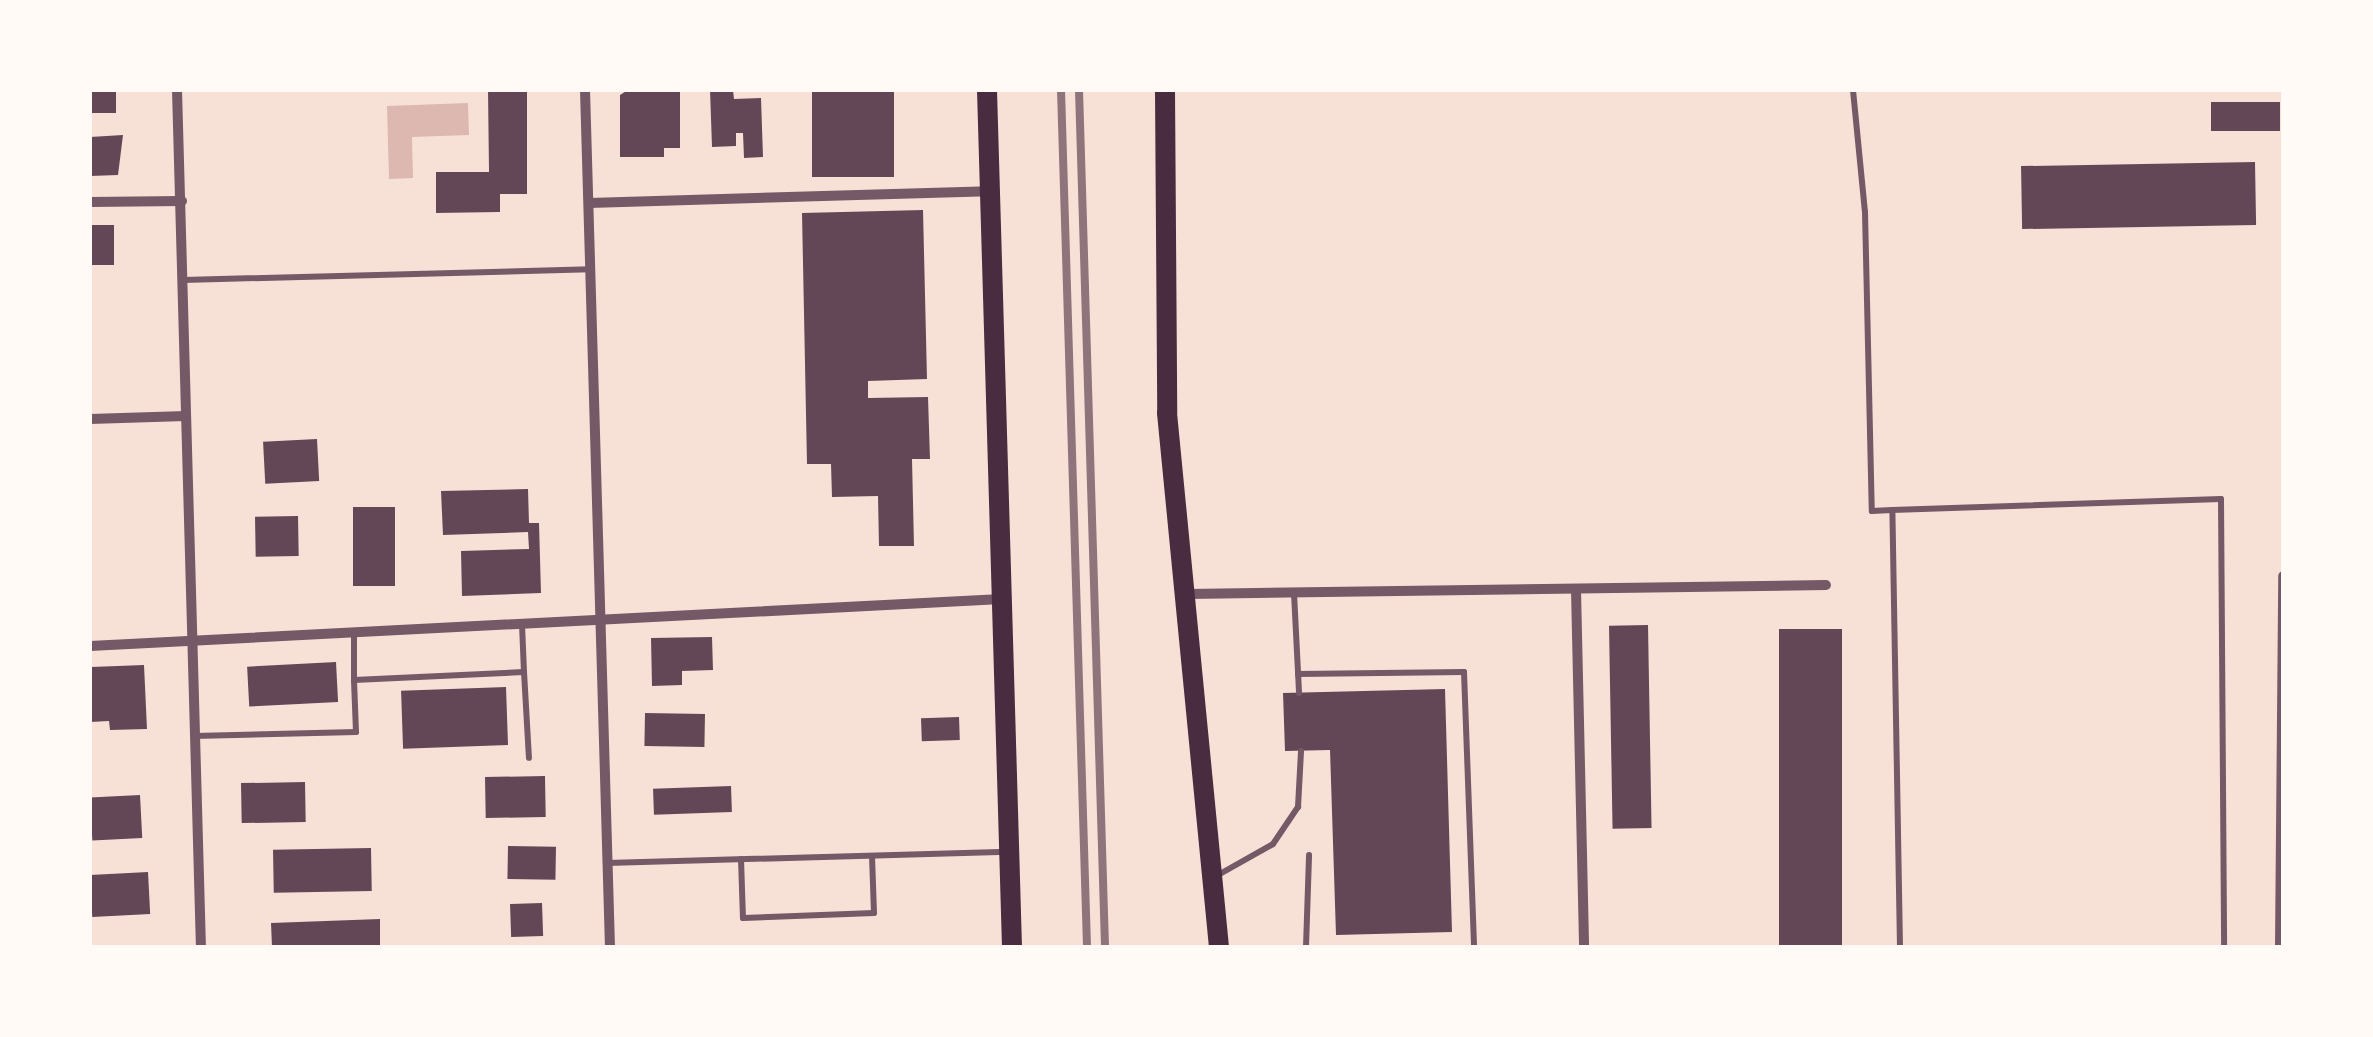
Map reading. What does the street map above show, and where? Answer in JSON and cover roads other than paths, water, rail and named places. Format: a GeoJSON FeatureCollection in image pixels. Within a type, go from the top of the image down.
{"type":"FeatureCollection","features":[{"type":"Feature","properties":{"kind":"main road"},"geometry":{"type":"LineString","coordinates":[[988,90],[1012,947]]}},
{"type":"Feature","properties":{"kind":"main road"},"geometry":{"type":"LineString","coordinates":[[1165,90],[1167,414],[1216,877],[1219,947]]}},
{"type":"Feature","properties":{"kind":"street"},"geometry":{"type":"LineString","coordinates":[[178,90],[200,947]]}},
{"type":"Feature","properties":{"kind":"street"},"geometry":{"type":"LineString","coordinates":[[585,90],[610,947]]}},
{"type":"Feature","properties":{"kind":"street"},"geometry":{"type":"LineString","coordinates":[[589,203],[990,191]]}},
{"type":"Feature","properties":{"kind":"street"},"geometry":{"type":"LineString","coordinates":[[90,202],[182,201]]}},
{"type":"Feature","properties":{"kind":"street"},"geometry":{"type":"LineString","coordinates":[[90,419],[186,416]]}},
{"type":"Feature","properties":{"kind":"street"},"geometry":{"type":"LineString","coordinates":[[2280,947],[2281,576]]}},
{"type":"Feature","properties":{"kind":"street"},"geometry":{"type":"LineString","coordinates":[[1188,594],[1826,585]]}},
{"type":"Feature","properties":{"kind":"street"},"geometry":{"type":"LineString","coordinates":[[1576,590],[1584,947]]}},
{"type":"Feature","properties":{"kind":"street"},"geometry":{"type":"LineString","coordinates":[[90,646],[1003,599]]}},
{"type":"Feature","properties":{"kind":"lane"},"geometry":{"type":"LineString","coordinates":[[1853,90],[1866,212],[1872,512],[2222,499],[2224,947]]}},
{"type":"Feature","properties":{"kind":"lane"},"geometry":{"type":"LineString","coordinates":[[183,280],[590,269]]}},
{"type":"Feature","properties":{"kind":"lane"},"geometry":{"type":"LineString","coordinates":[[1892,510],[1900,947]]}},
{"type":"Feature","properties":{"kind":"lane"},"geometry":{"type":"LineString","coordinates":[[1294,594],[1300,693]]}},
{"type":"Feature","properties":{"kind":"lane"},"geometry":{"type":"LineString","coordinates":[[522,623],[528,758]]}},
{"type":"Feature","properties":{"kind":"lane"},"geometry":{"type":"LineString","coordinates":[[194,736],[356,732],[354,633]]}},
{"type":"Feature","properties":{"kind":"lane"},"geometry":{"type":"LineString","coordinates":[[354,680],[524,672]]}},
{"type":"Feature","properties":{"kind":"lane"},"geometry":{"type":"LineString","coordinates":[[1298,674],[1464,672],[1474,947]]}},
{"type":"Feature","properties":{"kind":"lane"},"geometry":{"type":"LineString","coordinates":[[1216,877],[1273,844],[1290,819],[1298,807],[1301,751]]}},
{"type":"Feature","properties":{"kind":"lane"},"geometry":{"type":"LineString","coordinates":[[607,863],[1009,852]]}},
{"type":"Feature","properties":{"kind":"lane"},"geometry":{"type":"LineString","coordinates":[[1306,947],[1308,855]]}},
{"type":"Feature","properties":{"kind":"lane"},"geometry":{"type":"LineString","coordinates":[[740,859],[743,918],[874,913],[872,856]]}},
{"type":"Feature","properties":{"kind":"railway"},"geometry":{"type":"LineString","coordinates":[[1061,90],[1087,947]]}},
{"type":"Feature","properties":{"kind":"railway"},"geometry":{"type":"LineString","coordinates":[[1079,90],[1105,947]]}}]}
